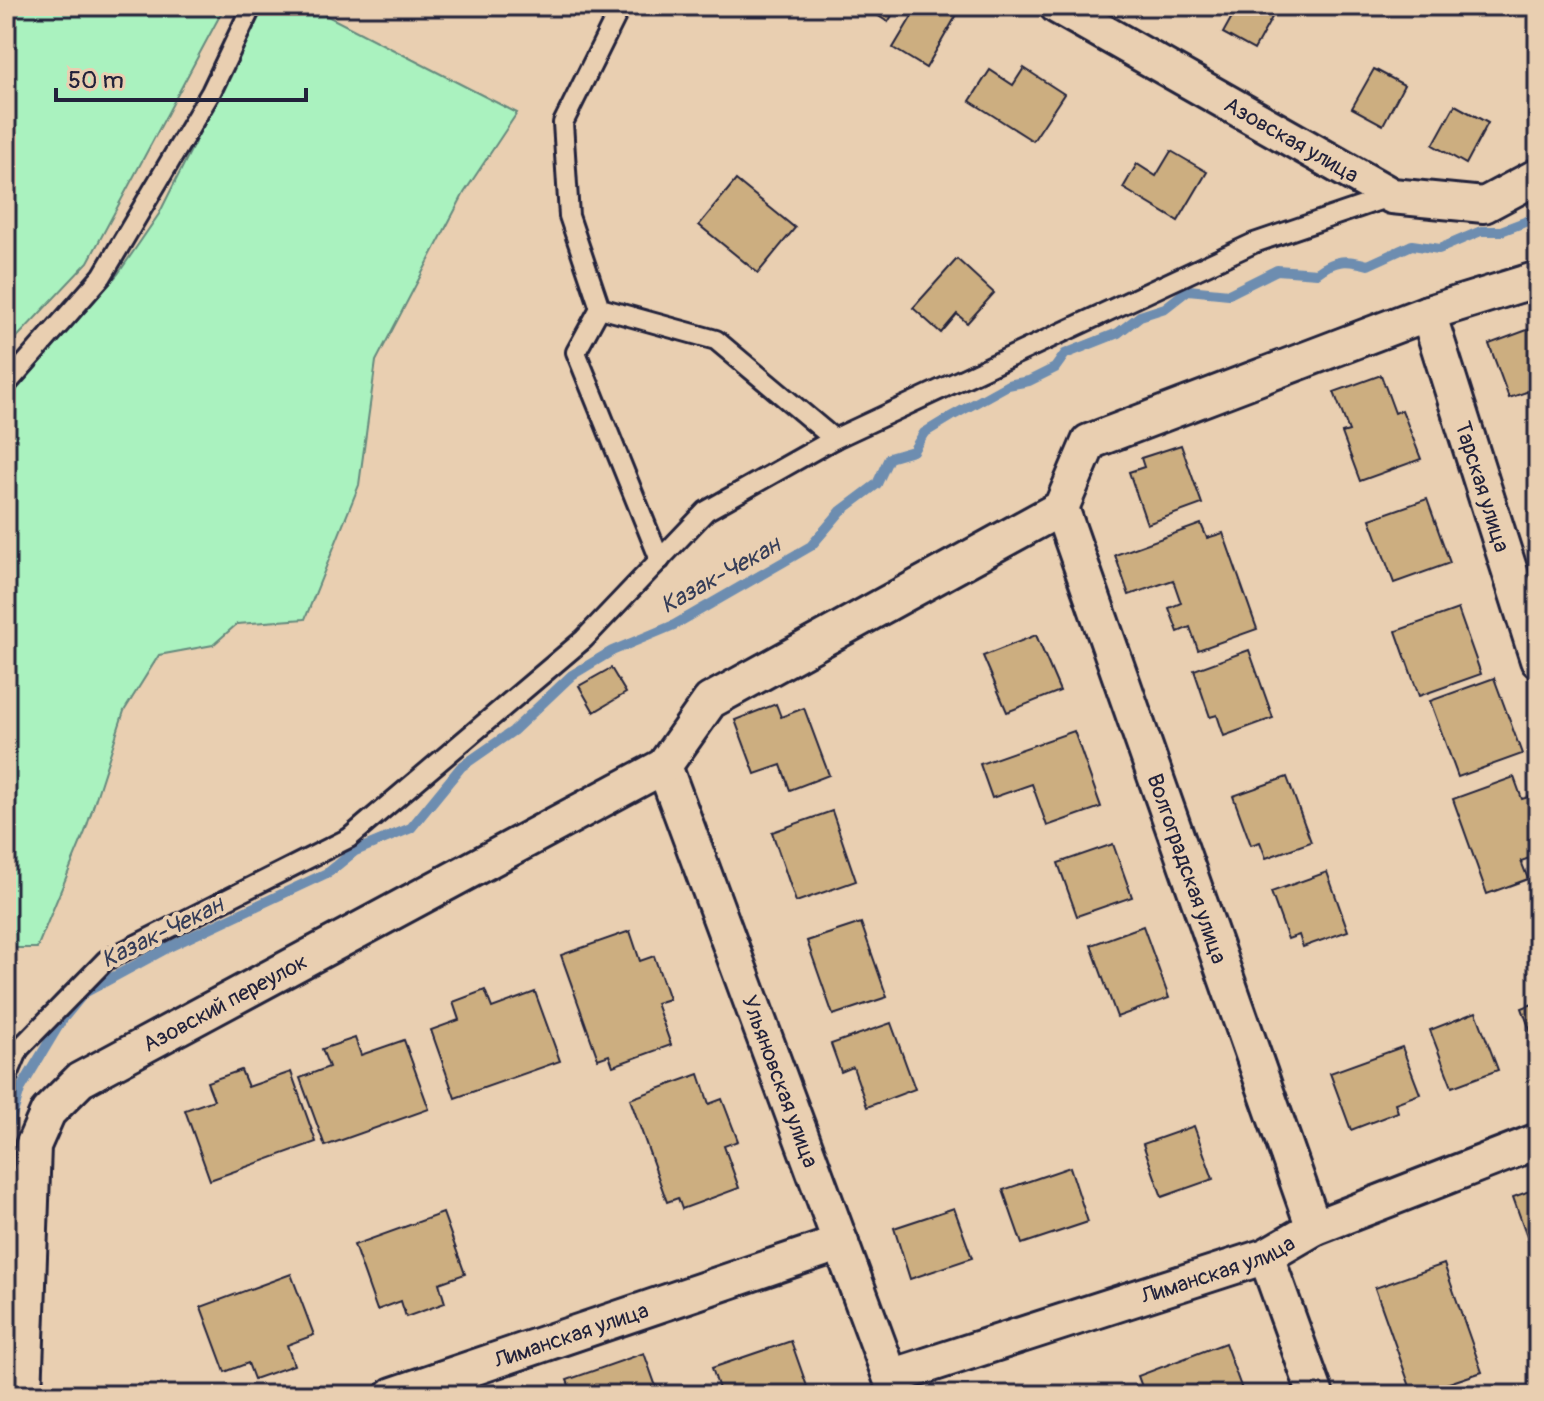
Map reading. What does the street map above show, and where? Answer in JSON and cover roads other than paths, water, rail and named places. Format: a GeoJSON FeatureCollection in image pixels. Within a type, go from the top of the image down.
{"type":"FeatureCollection","features":[{"type":"Feature","properties":{"kind":"street","name":"Азовская улица"},"geometry":{"type":"LineString","coordinates":[[1057,6],[1392,196],[1484,205],[1538,176]]}},
{"type":"Feature","properties":{"kind":"street"},"geometry":{"type":"LineString","coordinates":[[664,766],[710,701],[1061,508],[1089,442],[1428,313],[1538,279]]}},
{"type":"Feature","properties":{"kind":"street","name":"Тарская улица"},"geometry":{"type":"LineString","coordinates":[[1428,313],[1538,660]]}},
{"type":"Feature","properties":{"kind":"street","name":"Волгоградская улица"},"geometry":{"type":"LineString","coordinates":[[1061,508],[1314,1228]]}},
{"type":"Feature","properties":{"kind":"street","name":"Ульяновская улица"},"geometry":{"type":"LineString","coordinates":[[664,766],[894,1386]]}},
{"type":"Feature","properties":{"kind":"street","name":"Азовский переулок"},"geometry":{"type":"LineString","coordinates":[[24,1395],[33,1146],[38,1128],[60,1098],[80,1080],[664,766]]}},
{"type":"Feature","properties":{"kind":"street","name":"Лиманская улица"},"geometry":{"type":"LineString","coordinates":[[894,1386],[1266,1256],[1314,1228],[1538,1141]]}},
{"type":"Feature","properties":{"kind":"street","name":"Лиманская улица"},"geometry":{"type":"LineString","coordinates":[[393,1395],[841,1243]]}},
{"type":"Feature","properties":{"kind":"street"},"geometry":{"type":"LineString","coordinates":[[1266,1256],[1316,1395]]}},
{"type":"Feature","properties":{"kind":"lane"},"geometry":{"type":"LineString","coordinates":[[6,385],[102,276],[211,92],[252,6]]}},
{"type":"Feature","properties":{"kind":"lane"},"geometry":{"type":"LineString","coordinates":[[621,6],[563,123],[569,216],[600,308],[576,352],[660,560]]}},
{"type":"Feature","properties":{"kind":"lane"},"geometry":{"type":"LineString","coordinates":[[6,1080],[19,1049],[106,960],[349,838],[584,639],[706,511],[834,439],[1254,243],[1392,196]]}},
{"type":"Feature","properties":{"kind":"lane"},"geometry":{"type":"LineString","coordinates":[[600,308],[716,340],[834,439]]}},
{"type":"Feature","properties":{"kind":"waterway","name":"Казак-Чекан"},"geometry":{"type":"LineString","coordinates":[[6,1136],[20,1090],[62,1020],[84,993],[169,947],[329,872],[355,851],[411,828],[461,767],[513,731],[572,675],[612,651],[674,625],[811,546],[841,511],[877,484],[889,458],[913,451],[924,433],[952,416],[1008,385],[1029,381],[1055,368],[1065,354],[1118,333],[1140,316],[1165,308],[1188,290],[1229,294],[1277,270],[1317,273],[1341,262],[1368,265],[1412,245],[1439,249],[1481,231],[1501,231],[1538,217]]}}]}
